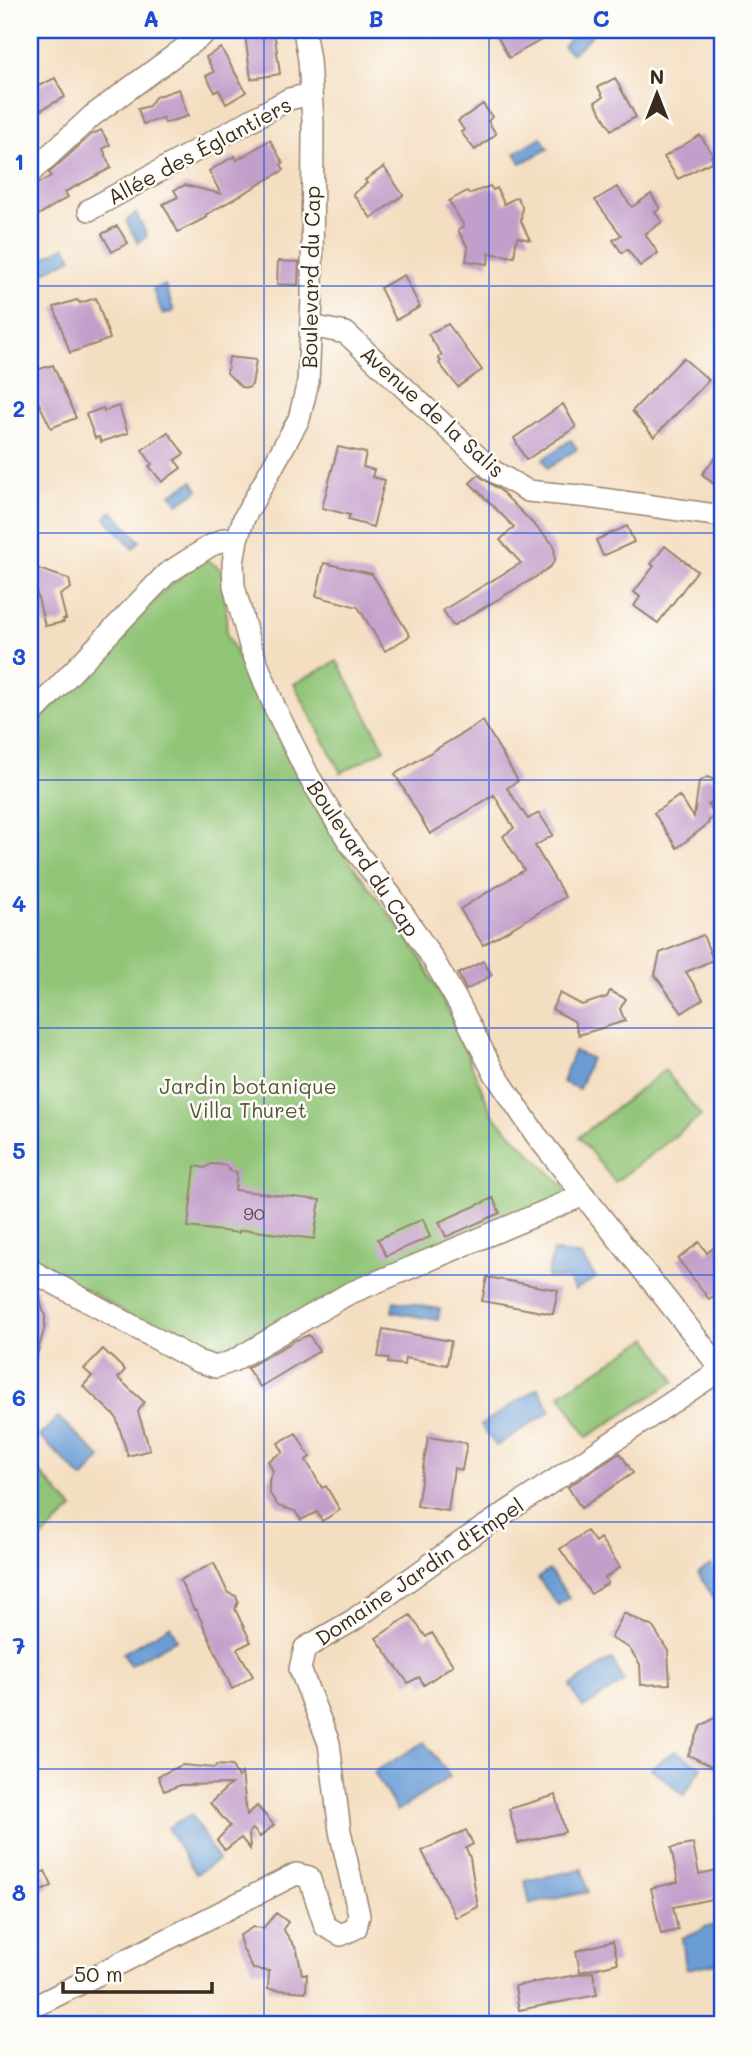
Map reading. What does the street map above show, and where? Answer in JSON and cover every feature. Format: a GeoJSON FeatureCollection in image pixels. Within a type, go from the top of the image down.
{"type":"FeatureCollection","features":[{"type":"Feature","properties":{"kind":"street"},"geometry":{"type":"LineString","coordinates":[[30,173],[92,116],[209,30]]}},
{"type":"Feature","properties":{"kind":"street","name":"Boulevard du Cap"},"geometry":{"type":"LineString","coordinates":[[304,30],[311,94],[312,326],[308,382],[299,419],[244,518],[237,539],[233,563],[234,586],[250,646],[275,708],[308,775],[349,842],[392,897],[431,956],[493,1071],[536,1135],[722,1369]]}},
{"type":"Feature","properties":{"kind":"street","name":"Allée des Églantiers"},"geometry":{"type":"LineString","coordinates":[[89,210],[289,99],[311,94]]}},
{"type":"Feature","properties":{"kind":"street","name":"Avenue de la Salis"},"geometry":{"type":"LineString","coordinates":[[312,326],[346,333],[493,471],[528,491],[722,516]]}},
{"type":"Feature","properties":{"kind":"street"},"geometry":{"type":"LineString","coordinates":[[30,716],[166,574],[210,546],[225,539],[237,539]]}},
{"type":"Feature","properties":{"kind":"street"},"geometry":{"type":"LineString","coordinates":[[30,1270],[197,1361],[216,1367],[233,1361],[348,1294],[584,1195]]}},
{"type":"Feature","properties":{"kind":"street","name":"Domaine Jardin d'Empel"},"geometry":{"type":"LineString","coordinates":[[30,2009],[296,1874],[309,1877],[325,1926],[341,1935],[356,1928],[359,1916],[340,1831],[329,1743],[300,1669],[304,1648],[352,1621],[460,1543],[722,1369]]}},
{"type":"Feature","properties":{"kind":"green space","name":"Jardin botanique Villa Thuret"},"geometry":{"type":"Polygon","coordinates":[[[204,558],[224,571],[227,635],[299,779],[346,856],[418,953],[451,1016],[492,1114],[565,1188],[565,1194],[219,1359],[196,1355],[30,1256],[30,730],[167,588],[204,558]]]}},
{"type":"Feature","properties":{"kind":"green space"},"geometry":{"type":"Polygon","coordinates":[[[337,661],[385,749],[341,773],[294,684],[337,661]]]}},
{"type":"Feature","properties":{"kind":"green space"},"geometry":{"type":"Polygon","coordinates":[[[665,1070],[701,1116],[615,1182],[579,1137],[665,1070]]]}},
{"type":"Feature","properties":{"kind":"green space"},"geometry":{"type":"Polygon","coordinates":[[[648,1338],[675,1381],[587,1437],[560,1394],[648,1338]]]}},
{"type":"Feature","properties":{"kind":"green space"},"geometry":{"type":"Polygon","coordinates":[[[30,1462],[73,1509],[34,1545],[30,1540],[30,1462]]]}},
{"type":"Feature","properties":{"kind":"water"},"geometry":{"type":"Polygon","coordinates":[[[579,30],[591,30],[591,36],[572,54],[563,46],[579,30]]]}},
{"type":"Feature","properties":{"kind":"water"},"geometry":{"type":"Polygon","coordinates":[[[541,137],[548,149],[521,163],[515,153],[541,137]]]}},
{"type":"Feature","properties":{"kind":"water"},"geometry":{"type":"Polygon","coordinates":[[[136,213],[147,236],[138,243],[126,221],[136,213]]]}},
{"type":"Feature","properties":{"kind":"water"},"geometry":{"type":"Polygon","coordinates":[[[65,246],[72,258],[43,273],[37,262],[65,246]]]}},
{"type":"Feature","properties":{"kind":"water"},"geometry":{"type":"Polygon","coordinates":[[[165,285],[174,311],[163,315],[153,289],[165,285]]]}},
{"type":"Feature","properties":{"kind":"water"},"geometry":{"type":"Polygon","coordinates":[[[571,440],[577,449],[548,468],[543,459],[571,440]]]}},
{"type":"Feature","properties":{"kind":"water"},"geometry":{"type":"Polygon","coordinates":[[[193,481],[198,490],[178,504],[171,494],[193,481]]]}},
{"type":"Feature","properties":{"kind":"water"},"geometry":{"type":"Polygon","coordinates":[[[112,511],[140,541],[133,548],[105,518],[112,511]]]}},
{"type":"Feature","properties":{"kind":"water"},"geometry":{"type":"Polygon","coordinates":[[[574,1051],[591,1058],[579,1089],[562,1082],[574,1051]]]}},
{"type":"Feature","properties":{"kind":"water"},"geometry":{"type":"Polygon","coordinates":[[[553,1251],[581,1256],[596,1278],[575,1290],[568,1279],[547,1277],[553,1251]]]}},
{"type":"Feature","properties":{"kind":"water"},"geometry":{"type":"Polygon","coordinates":[[[394,1301],[440,1309],[438,1320],[392,1312],[394,1301]]]}},
{"type":"Feature","properties":{"kind":"water"},"geometry":{"type":"Polygon","coordinates":[[[538,1388],[551,1411],[496,1446],[481,1425],[538,1388]]]}},
{"type":"Feature","properties":{"kind":"water"},"geometry":{"type":"Polygon","coordinates":[[[58,1417],[101,1458],[83,1479],[39,1436],[58,1417]]]}},
{"type":"Feature","properties":{"kind":"water"},"geometry":{"type":"Polygon","coordinates":[[[711,1565],[722,1584],[722,1591],[713,1597],[698,1573],[711,1565]]]}},
{"type":"Feature","properties":{"kind":"water"},"geometry":{"type":"Polygon","coordinates":[[[549,1570],[569,1597],[558,1605],[538,1578],[549,1570]]]}},
{"type":"Feature","properties":{"kind":"water"},"geometry":{"type":"Polygon","coordinates":[[[170,1626],[177,1639],[130,1665],[123,1653],[170,1626]]]}},
{"type":"Feature","properties":{"kind":"water"},"geometry":{"type":"Polygon","coordinates":[[[612,1659],[624,1682],[583,1708],[570,1686],[612,1659]]]}},
{"type":"Feature","properties":{"kind":"water"},"geometry":{"type":"Polygon","coordinates":[[[425,1742],[450,1777],[397,1811],[374,1772],[425,1742]]]}},
{"type":"Feature","properties":{"kind":"water"},"geometry":{"type":"Polygon","coordinates":[[[675,1751],[702,1767],[684,1795],[651,1768],[675,1751]]]}},
{"type":"Feature","properties":{"kind":"water"},"geometry":{"type":"Polygon","coordinates":[[[191,1814],[218,1860],[196,1874],[167,1828],[191,1814]]]}},
{"type":"Feature","properties":{"kind":"water"},"geometry":{"type":"Polygon","coordinates":[[[582,1869],[588,1892],[530,1904],[525,1881],[582,1869]]]}},
{"type":"Feature","properties":{"kind":"water"},"geometry":{"type":"Polygon","coordinates":[[[707,1926],[722,1926],[722,1962],[686,1969],[682,1938],[707,1926]]]}},
{"type":"Feature","properties":{"kind":"building"},"geometry":{"type":"Polygon","coordinates":[[[253,30],[274,30],[280,74],[251,79],[245,35],[253,35],[253,30]]]}},
{"type":"Feature","properties":{"kind":"building"},"geometry":{"type":"Polygon","coordinates":[[[494,30],[559,30],[509,58],[494,30]]]}},
{"type":"Feature","properties":{"kind":"building"},"geometry":{"type":"Polygon","coordinates":[[[221,48],[246,92],[226,104],[219,90],[215,92],[206,76],[214,72],[206,57],[221,48]]]}},
{"type":"Feature","properties":{"kind":"building"},"geometry":{"type":"Polygon","coordinates":[[[55,78],[65,97],[39,111],[35,104],[30,106],[30,90],[55,78]]]}},
{"type":"Feature","properties":{"kind":"building"},"geometry":{"type":"Polygon","coordinates":[[[615,78],[636,117],[611,130],[595,102],[603,97],[598,87],[615,78]]]}},
{"type":"Feature","properties":{"kind":"building"},"geometry":{"type":"Polygon","coordinates":[[[179,89],[188,116],[165,123],[163,118],[143,124],[138,109],[149,106],[155,97],[179,89]]]}},
{"type":"Feature","properties":{"kind":"building"},"geometry":{"type":"Polygon","coordinates":[[[483,104],[492,117],[488,121],[496,134],[475,150],[461,132],[464,130],[458,121],[483,104]]]}},
{"type":"Feature","properties":{"kind":"building"},"geometry":{"type":"Polygon","coordinates":[[[101,130],[110,145],[103,149],[111,168],[65,192],[68,197],[30,220],[30,188],[51,176],[49,173],[91,135],[101,130]]]}},
{"type":"Feature","properties":{"kind":"building"},"geometry":{"type":"Polygon","coordinates":[[[700,135],[713,155],[713,161],[678,179],[664,157],[700,135]]]}},
{"type":"Feature","properties":{"kind":"building"},"geometry":{"type":"Polygon","coordinates":[[[270,140],[284,170],[178,232],[163,204],[178,197],[174,190],[185,185],[221,194],[209,171],[235,156],[237,160],[270,140]]]}},
{"type":"Feature","properties":{"kind":"building"},"geometry":{"type":"Polygon","coordinates":[[[384,167],[403,195],[371,218],[353,194],[367,183],[365,180],[384,167]]]}},
{"type":"Feature","properties":{"kind":"building"},"geometry":{"type":"Polygon","coordinates":[[[490,186],[493,190],[497,188],[504,204],[517,197],[522,206],[521,221],[530,240],[517,237],[514,257],[489,253],[488,264],[466,261],[468,248],[458,230],[464,226],[449,201],[467,191],[469,194],[490,186]]]}},
{"type":"Feature","properties":{"kind":"building"},"geometry":{"type":"Polygon","coordinates":[[[617,187],[632,207],[651,194],[660,209],[655,212],[662,222],[645,234],[658,253],[640,266],[627,249],[622,253],[613,240],[621,235],[595,200],[617,187]]]}},
{"type":"Feature","properties":{"kind":"building"},"geometry":{"type":"Polygon","coordinates":[[[117,226],[128,243],[112,252],[102,234],[117,226]]]}},
{"type":"Feature","properties":{"kind":"building"},"geometry":{"type":"Polygon","coordinates":[[[278,261],[299,262],[298,285],[277,284],[278,261]]]}},
{"type":"Feature","properties":{"kind":"building"},"geometry":{"type":"Polygon","coordinates":[[[404,275],[420,307],[396,320],[380,288],[404,275]]]}},
{"type":"Feature","properties":{"kind":"building"},"geometry":{"type":"Polygon","coordinates":[[[96,298],[110,339],[70,353],[54,307],[96,298]]]}},
{"type":"Feature","properties":{"kind":"building"},"geometry":{"type":"Polygon","coordinates":[[[448,324],[482,370],[458,387],[439,363],[441,361],[438,358],[442,355],[428,334],[448,324]]]}},
{"type":"Feature","properties":{"kind":"building"},"geometry":{"type":"Polygon","coordinates":[[[229,357],[256,360],[252,385],[248,388],[241,387],[227,373],[229,357]]]}},
{"type":"Feature","properties":{"kind":"building"},"geometry":{"type":"Polygon","coordinates":[[[683,358],[709,380],[654,437],[632,411],[683,358]]]}},
{"type":"Feature","properties":{"kind":"building"},"geometry":{"type":"Polygon","coordinates":[[[53,365],[76,418],[51,428],[30,385],[30,377],[38,374],[36,370],[53,365]]]}},
{"type":"Feature","properties":{"kind":"building"},"geometry":{"type":"Polygon","coordinates":[[[563,404],[576,427],[526,460],[514,438],[563,404]]]}},
{"type":"Feature","properties":{"kind":"building"},"geometry":{"type":"Polygon","coordinates":[[[119,406],[128,433],[101,442],[99,437],[95,438],[86,414],[119,406]]]}},
{"type":"Feature","properties":{"kind":"building"},"geometry":{"type":"Polygon","coordinates":[[[168,432],[184,454],[175,460],[181,468],[162,482],[149,466],[152,464],[142,450],[168,432]]]}},
{"type":"Feature","properties":{"kind":"building"},"geometry":{"type":"Polygon","coordinates":[[[338,447],[366,453],[363,467],[374,470],[372,477],[385,480],[373,527],[348,520],[350,515],[322,508],[338,447]]]}},
{"type":"Feature","properties":{"kind":"building"},"geometry":{"type":"Polygon","coordinates":[[[722,450],[722,474],[714,484],[702,474],[722,450]]]}},
{"type":"Feature","properties":{"kind":"building"},"geometry":{"type":"Polygon","coordinates":[[[478,475],[501,491],[554,545],[555,560],[539,575],[453,626],[443,610],[521,563],[500,540],[514,527],[470,483],[478,475]]]}},
{"type":"Feature","properties":{"kind":"building"},"geometry":{"type":"Polygon","coordinates":[[[627,526],[634,542],[603,556],[596,540],[627,526]]]}},
{"type":"Feature","properties":{"kind":"building"},"geometry":{"type":"Polygon","coordinates":[[[665,546],[697,571],[658,623],[634,606],[640,597],[634,592],[665,546]]]}},
{"type":"Feature","properties":{"kind":"building"},"geometry":{"type":"Polygon","coordinates":[[[324,563],[372,574],[410,636],[385,651],[358,607],[316,596],[324,563]]]}},
{"type":"Feature","properties":{"kind":"building"},"geometry":{"type":"Polygon","coordinates":[[[30,566],[69,579],[71,588],[60,595],[66,619],[63,619],[64,622],[45,626],[30,566]]]}},
{"type":"Feature","properties":{"kind":"building"},"geometry":{"type":"Polygon","coordinates":[[[483,721],[518,781],[507,788],[528,819],[539,813],[553,835],[535,846],[565,897],[483,945],[460,909],[524,870],[503,836],[514,828],[494,795],[430,834],[395,774],[483,721]]]}},
{"type":"Feature","properties":{"kind":"building"},"geometry":{"type":"Polygon","coordinates":[[[707,777],[715,780],[721,788],[720,796],[708,805],[716,815],[677,848],[654,813],[679,796],[694,817],[699,782],[707,777]]]}},
{"type":"Feature","properties":{"kind":"building"},"geometry":{"type":"Polygon","coordinates":[[[703,935],[713,960],[686,972],[703,999],[682,1013],[655,975],[660,953],[703,935]]]}},
{"type":"Feature","properties":{"kind":"building"},"geometry":{"type":"Polygon","coordinates":[[[483,961],[492,975],[466,990],[458,974],[483,961]]]}},
{"type":"Feature","properties":{"kind":"building"},"geometry":{"type":"Polygon","coordinates":[[[610,991],[626,999],[620,1009],[625,1021],[579,1035],[574,1021],[552,1009],[560,993],[582,1005],[607,997],[610,991]]]}},
{"type":"Feature","properties":{"kind":"building"},"geometry":{"type":"Polygon","coordinates":[[[211,1164],[225,1165],[230,1171],[237,1172],[235,1190],[320,1200],[314,1239],[248,1230],[239,1233],[188,1227],[195,1166],[205,1168],[211,1164]]]}},
{"type":"Feature","properties":{"kind":"building"},"geometry":{"type":"Polygon","coordinates":[[[493,1198],[500,1213],[446,1237],[439,1222],[493,1198]]]}},
{"type":"Feature","properties":{"kind":"building"},"geometry":{"type":"Polygon","coordinates":[[[423,1219],[430,1237],[386,1256],[378,1239],[423,1219]]]}},
{"type":"Feature","properties":{"kind":"building"},"geometry":{"type":"Polygon","coordinates":[[[722,1241],[722,1290],[709,1299],[678,1259],[699,1242],[707,1253],[722,1241]]]}},
{"type":"Feature","properties":{"kind":"building"},"geometry":{"type":"Polygon","coordinates":[[[487,1277],[558,1290],[553,1314],[482,1301],[487,1277]]]}},
{"type":"Feature","properties":{"kind":"building"},"geometry":{"type":"Polygon","coordinates":[[[30,1285],[36,1288],[45,1316],[45,1326],[34,1365],[30,1364],[30,1285]]]}},
{"type":"Feature","properties":{"kind":"building"},"geometry":{"type":"Polygon","coordinates":[[[383,1329],[451,1341],[447,1365],[405,1358],[404,1365],[388,1363],[389,1358],[378,1357],[383,1329]]]}},
{"type":"Feature","properties":{"kind":"building"},"geometry":{"type":"Polygon","coordinates":[[[309,1335],[319,1351],[260,1387],[247,1368],[309,1335]]]}},
{"type":"Feature","properties":{"kind":"building"},"geometry":{"type":"Polygon","coordinates":[[[103,1349],[125,1370],[118,1378],[144,1402],[138,1412],[150,1450],[128,1456],[116,1417],[83,1386],[92,1376],[84,1369],[103,1349]]]}},
{"type":"Feature","properties":{"kind":"building"},"geometry":{"type":"Polygon","coordinates":[[[296,1433],[310,1457],[306,1460],[322,1488],[326,1486],[340,1510],[322,1521],[317,1512],[301,1520],[295,1511],[278,1506],[269,1492],[269,1480],[273,1471],[268,1461],[283,1452],[278,1443],[296,1433]]]}},
{"type":"Feature","properties":{"kind":"building"},"geometry":{"type":"Polygon","coordinates":[[[428,1437],[467,1443],[462,1470],[454,1468],[448,1511],[417,1506],[428,1437]]]}},
{"type":"Feature","properties":{"kind":"building"},"geometry":{"type":"Polygon","coordinates":[[[620,1453],[633,1473],[581,1508],[568,1487],[620,1453]]]}},
{"type":"Feature","properties":{"kind":"building"},"geometry":{"type":"Polygon","coordinates":[[[587,1531],[595,1542],[600,1538],[620,1567],[605,1578],[608,1583],[591,1594],[560,1549],[587,1531]]]}},
{"type":"Feature","properties":{"kind":"building"},"geometry":{"type":"Polygon","coordinates":[[[214,1563],[228,1593],[236,1596],[238,1602],[235,1609],[251,1642],[237,1649],[253,1676],[232,1689],[180,1580],[214,1563]]]}},
{"type":"Feature","properties":{"kind":"building"},"geometry":{"type":"Polygon","coordinates":[[[624,1613],[653,1627],[668,1651],[670,1684],[641,1685],[640,1664],[629,1648],[611,1638],[624,1613]]]}},
{"type":"Feature","properties":{"kind":"building"},"geometry":{"type":"Polygon","coordinates":[[[410,1615],[426,1637],[432,1633],[453,1665],[424,1685],[419,1677],[408,1683],[376,1638],[410,1615]]]}},
{"type":"Feature","properties":{"kind":"building"},"geometry":{"type":"Polygon","coordinates":[[[718,1716],[722,1737],[722,1771],[688,1755],[701,1726],[718,1716]]]}},
{"type":"Feature","properties":{"kind":"building"},"geometry":{"type":"Polygon","coordinates":[[[182,1765],[215,1768],[216,1765],[232,1766],[238,1777],[242,1773],[247,1815],[257,1806],[274,1825],[260,1837],[253,1829],[249,1832],[250,1849],[241,1838],[225,1850],[217,1840],[230,1826],[210,1803],[231,1784],[181,1785],[164,1791],[158,1776],[182,1765]]]}},
{"type":"Feature","properties":{"kind":"building"},"geometry":{"type":"Polygon","coordinates":[[[556,1795],[565,1832],[518,1843],[509,1809],[556,1795]]]}},
{"type":"Feature","properties":{"kind":"building"},"geometry":{"type":"Polygon","coordinates":[[[466,1830],[473,1844],[466,1848],[478,1907],[456,1918],[422,1851],[466,1830]]]}},
{"type":"Feature","properties":{"kind":"building"},"geometry":{"type":"Polygon","coordinates":[[[693,1844],[699,1874],[722,1869],[722,1897],[673,1907],[678,1930],[661,1934],[651,1888],[678,1882],[671,1848],[693,1844]]]}},
{"type":"Feature","properties":{"kind":"building"},"geometry":{"type":"Polygon","coordinates":[[[45,1871],[52,1886],[35,1894],[30,1878],[45,1871]]]}},
{"type":"Feature","properties":{"kind":"building"},"geometry":{"type":"Polygon","coordinates":[[[276,1913],[288,1922],[283,1929],[297,1950],[302,1974],[307,1974],[306,1992],[268,1989],[269,1971],[253,1969],[242,1947],[239,1936],[253,1927],[263,1928],[276,1913]]]}},
{"type":"Feature","properties":{"kind":"building"},"geometry":{"type":"Polygon","coordinates":[[[613,1941],[618,1963],[580,1972],[576,1951],[613,1941]]]}},
{"type":"Feature","properties":{"kind":"building"},"geometry":{"type":"Polygon","coordinates":[[[593,1972],[597,1995],[519,2010],[515,1986],[593,1972]]]}}]}
